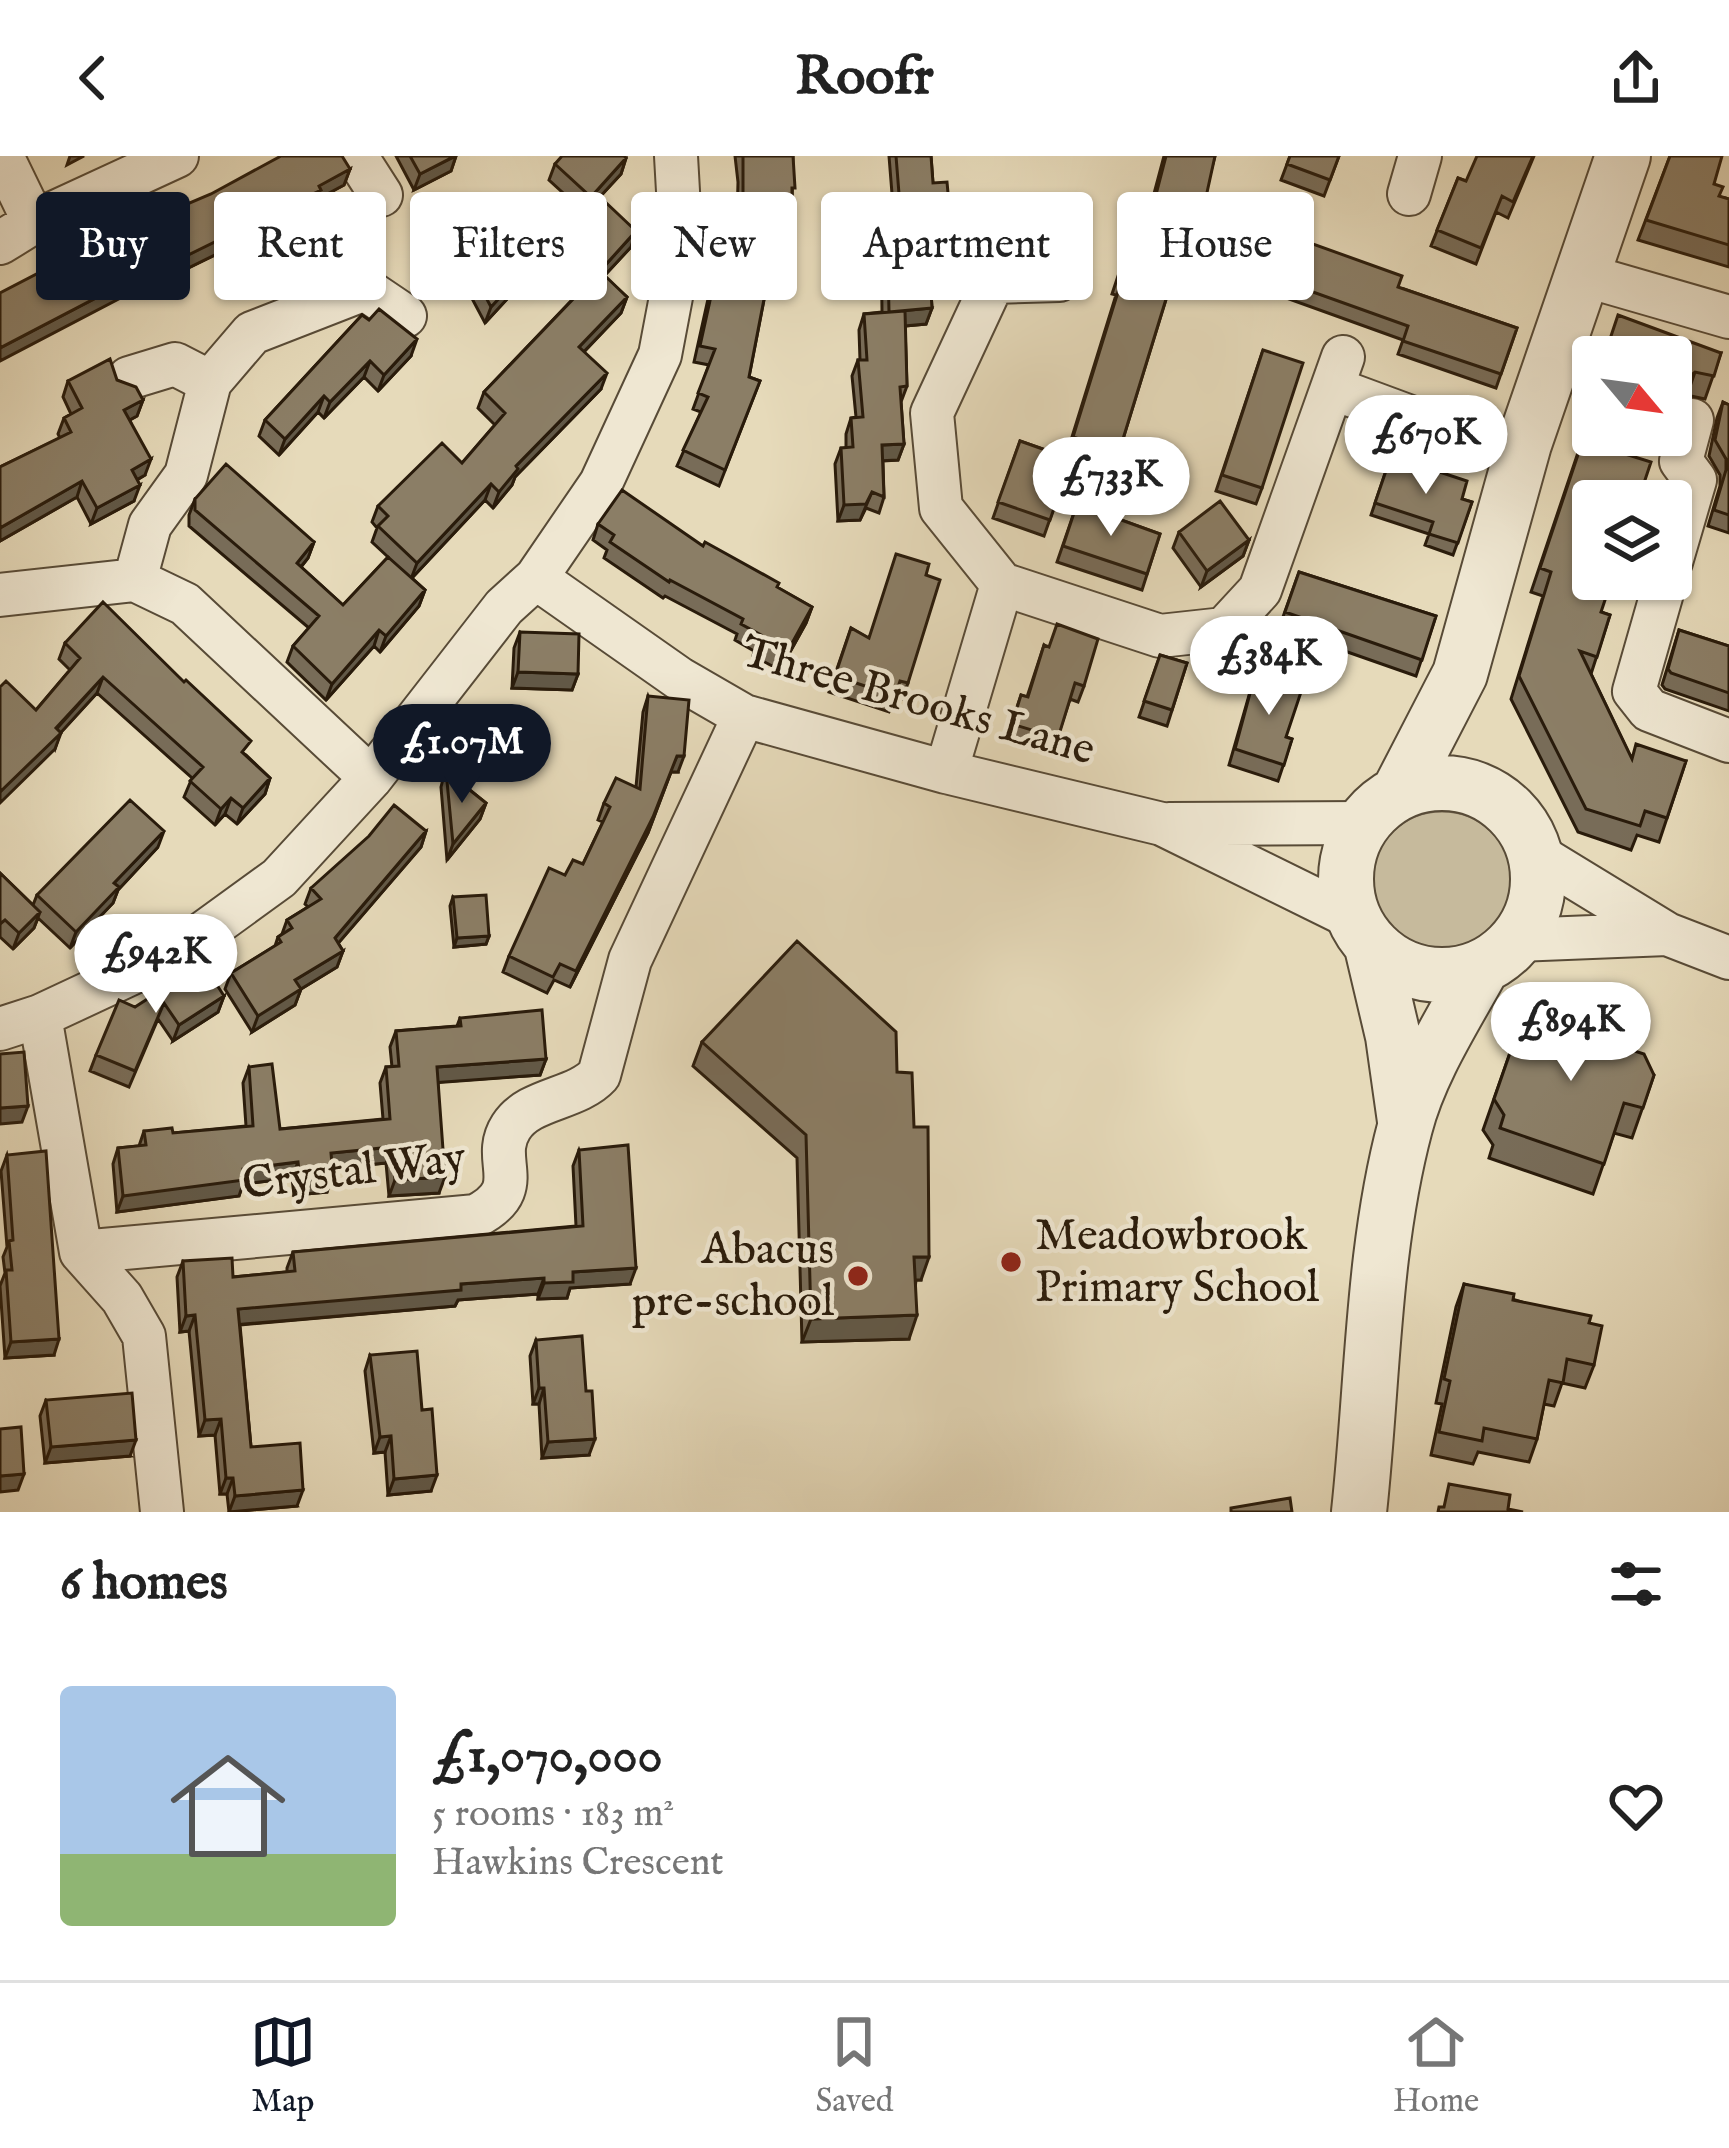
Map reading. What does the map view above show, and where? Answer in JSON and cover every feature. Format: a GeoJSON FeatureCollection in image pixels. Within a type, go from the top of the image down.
{"type":"FeatureCollection","features":[{"type":"Feature","properties":{"kind":"street"},"geometry":{"type":"LineString","coordinates":[[2,156],[17,232],[177,156]]}},
{"type":"Feature","properties":{"kind":"street"},"geometry":{"type":"LineString","coordinates":[[356,156],[379,192]]}},
{"type":"Feature","properties":{"kind":"street"},"geometry":{"type":"LineString","coordinates":[[162,1512],[144,1336],[122,1298],[82,1252],[20,1023],[177,952],[279,878],[371,778],[504,607],[536,578],[601,483],[660,355],[681,244],[676,156]]}},
{"type":"Feature","properties":{"kind":"street"},"geometry":{"type":"LineString","coordinates":[[1405,1124],[1394,1036],[1345,885],[1348,852],[1381,807],[1460,674],[1525,444],[1622,156]]}},
{"type":"Feature","properties":{"kind":"street"},"geometry":{"type":"LineString","coordinates":[[1580,274],[1729,317]]}},
{"type":"Feature","properties":{"kind":"street"},"geometry":{"type":"LineString","coordinates":[[135,580],[150,525],[186,475],[210,382],[252,333],[365,289],[405,316]]}},
{"type":"Feature","properties":{"kind":"street"},"geometry":{"type":"LineString","coordinates":[[977,300],[932,413],[941,508],[1001,584],[1160,636],[1224,629],[1261,590],[1337,373],[1467,438]]}},
{"type":"Feature","properties":{"kind":"street"},"geometry":{"type":"LineString","coordinates":[[129,378],[175,364],[210,382]]}},
{"type":"Feature","properties":{"kind":"street"},"geometry":{"type":"LineString","coordinates":[[1682,456],[1695,480],[1692,490]]}},
{"type":"Feature","properties":{"kind":"street","name":"Three Brooks Lane"},"geometry":{"type":"LineString","coordinates":[[536,578],[680,679],[744,716],[946,772],[1162,824],[1362,933]]}},
{"type":"Feature","properties":{"kind":"street"},"geometry":{"type":"LineString","coordinates":[[0,595],[135,580],[185,604],[371,778]]}},
{"type":"Feature","properties":{"kind":"street"},"geometry":{"type":"LineString","coordinates":[[946,772],[1001,584]]}},
{"type":"Feature","properties":{"kind":"street"},"geometry":{"type":"LineString","coordinates":[[1660,600],[1634,691],[1649,710],[1729,741]]}},
{"type":"Feature","properties":{"kind":"street"},"geometry":{"type":"LineString","coordinates":[[1460,674],[1474,788]]}},
{"type":"Feature","properties":{"kind":"street","name":"Crystal Way"},"geometry":{"type":"LineString","coordinates":[[82,1252],[476,1216],[492,1208],[504,1194],[506,1140],[514,1121],[586,1088],[599,1075],[630,960],[744,716]]}},
{"type":"Feature","properties":{"kind":"street"},"geometry":{"type":"LineString","coordinates":[[1359,1512],[1383,1250],[1405,1124],[1440,1043],[1537,898],[1536,854],[1523,825],[1502,802],[1474,788],[1436,782],[1381,807]]}},
{"type":"Feature","properties":{"kind":"street","name":"Three Brooks Lane"},"geometry":{"type":"LineString","coordinates":[[1162,824],[1381,807]]}},
{"type":"Feature","properties":{"kind":"street"},"geometry":{"type":"LineString","coordinates":[[1536,854],[1666,934],[1729,958]]}},
{"type":"Feature","properties":{"kind":"street"},"geometry":{"type":"LineString","coordinates":[[1362,933],[1395,965],[1423,975],[1453,976],[1499,954],[1666,934]]}},
{"type":"Feature","properties":{"kind":"shaded area"},"geometry":{"type":"Polygon","coordinates":[[[1442,811],[1469,817],[1492,832],[1507,855],[1513,882],[1507,909],[1492,932],[1469,947],[1442,953],[1415,947],[1392,932],[1377,909],[1371,882],[1377,855],[1392,832],[1415,817],[1442,811]]]}},
{"type":"Feature","properties":{"kind":"building"},"geometry":{"type":"Polygon","coordinates":[[[281,156],[342,156],[350,169],[319,186],[317,192],[215,192],[281,156]]]}},
{"type":"Feature","properties":{"kind":"building"},"geometry":{"type":"Polygon","coordinates":[[[410,156],[455,156],[420,174],[410,156]]]}},
{"type":"Feature","properties":{"kind":"building"},"geometry":{"type":"Polygon","coordinates":[[[562,156],[626,158],[595,192],[586,192],[555,164],[562,156]]]}},
{"type":"Feature","properties":{"kind":"building"},"geometry":{"type":"Polygon","coordinates":[[[743,156],[793,156],[792,192],[743,192],[743,156]]]}},
{"type":"Feature","properties":{"kind":"building"},"geometry":{"type":"Polygon","coordinates":[[[896,156],[931,156],[933,183],[947,182],[948,192],[899,192],[896,156]]]}},
{"type":"Feature","properties":{"kind":"building"},"geometry":{"type":"Polygon","coordinates":[[[1166,156],[1215,156],[1207,192],[1157,192],[1166,156]]]}},
{"type":"Feature","properties":{"kind":"building"},"geometry":{"type":"Polygon","coordinates":[[[1290,156],[1339,156],[1330,180],[1287,164],[1290,156]]]}},
{"type":"Feature","properties":{"kind":"building"},"geometry":{"type":"Polygon","coordinates":[[[1477,156],[1533,156],[1513,202],[1502,196],[1481,248],[1437,230],[1458,178],[1466,181],[1477,156]]]}},
{"type":"Feature","properties":{"kind":"building"},"geometry":{"type":"Polygon","coordinates":[[[1670,156],[1722,156],[1714,184],[1723,187],[1719,196],[1729,199],[1729,245],[1646,220],[1670,156]]]}},
{"type":"Feature","properties":{"kind":"building"},"geometry":{"type":"Polygon","coordinates":[[[211,194],[214,242],[190,254],[190,203],[211,194]]]}},
{"type":"Feature","properties":{"kind":"building"},"geometry":{"type":"Polygon","coordinates":[[[607,204],[631,226],[631,237],[607,263],[607,204]]]}},
{"type":"Feature","properties":{"kind":"building"},"geometry":{"type":"Polygon","coordinates":[[[1314,244],[1402,276],[1398,287],[1517,328],[1501,374],[1403,341],[1408,326],[1314,292],[1314,244]]]}},
{"type":"Feature","properties":{"kind":"building"},"geometry":{"type":"Polygon","coordinates":[[[36,274],[36,300],[92,300],[0,348],[0,293],[36,274]]]}},
{"type":"Feature","properties":{"kind":"building"},"geometry":{"type":"Polygon","coordinates":[[[607,278],[627,297],[579,347],[607,373],[516,466],[499,492],[491,484],[417,563],[378,526],[388,516],[378,506],[442,443],[462,463],[505,413],[484,392],[572,300],[607,300],[607,278]]]}},
{"type":"Feature","properties":{"kind":"building"},"geometry":{"type":"Polygon","coordinates":[[[1117,295],[1117,300],[1166,300],[1119,452],[1073,437],[1117,295]]]}},
{"type":"Feature","properties":{"kind":"building"},"geometry":{"type":"Polygon","coordinates":[[[710,300],[764,300],[749,377],[760,381],[725,470],[683,450],[708,397],[698,393],[715,349],[700,346],[710,300]]]}},
{"type":"Feature","properties":{"kind":"building"},"geometry":{"type":"Polygon","coordinates":[[[889,300],[931,300],[932,308],[889,312],[889,300]]]}},
{"type":"Feature","properties":{"kind":"building"},"geometry":{"type":"Polygon","coordinates":[[[379,309],[417,339],[384,375],[370,361],[330,402],[324,396],[285,439],[265,420],[362,315],[369,320],[379,309]]]}},
{"type":"Feature","properties":{"kind":"building"},"geometry":{"type":"Polygon","coordinates":[[[905,311],[907,386],[900,387],[904,444],[882,445],[884,497],[872,492],[866,504],[844,505],[841,448],[853,447],[851,418],[863,417],[858,360],[867,360],[864,314],[905,311]]]}},
{"type":"Feature","properties":{"kind":"building"},"geometry":{"type":"Polygon","coordinates":[[[1618,315],[1675,336],[1611,336],[1618,315]]]}},
{"type":"Feature","properties":{"kind":"building"},"geometry":{"type":"Polygon","coordinates":[[[1692,342],[1721,353],[1714,376],[1692,374],[1692,342]]]}},
{"type":"Feature","properties":{"kind":"building"},"geometry":{"type":"Polygon","coordinates":[[[1263,350],[1303,363],[1262,488],[1222,475],[1263,350]]]}},
{"type":"Feature","properties":{"kind":"building"},"geometry":{"type":"Polygon","coordinates":[[[110,359],[117,380],[136,387],[143,400],[124,410],[151,459],[132,470],[140,485],[97,508],[82,481],[0,528],[0,467],[71,432],[64,418],[82,408],[68,381],[110,359]]]}},
{"type":"Feature","properties":{"kind":"building"},"geometry":{"type":"Polygon","coordinates":[[[1723,402],[1729,405],[1729,515],[1714,510],[1726,470],[1726,459],[1715,440],[1723,402]]]}},
{"type":"Feature","properties":{"kind":"building"},"geometry":{"type":"Polygon","coordinates":[[[1020,441],[1071,459],[1050,520],[998,502],[1020,441]]]}},
{"type":"Feature","properties":{"kind":"building"},"geometry":{"type":"Polygon","coordinates":[[[1391,456],[1467,481],[1462,499],[1472,502],[1458,543],[1429,534],[1433,522],[1375,503],[1391,456]]]}},
{"type":"Feature","properties":{"kind":"building"},"geometry":{"type":"Polygon","coordinates":[[[1578,456],[1632,456],[1651,462],[1645,480],[1572,480],[1572,600],[1605,600],[1601,612],[1610,615],[1597,657],[1580,651],[1632,759],[1636,744],[1686,761],[1667,818],[1645,811],[1640,826],[1586,809],[1519,676],[1551,572],[1540,568],[1578,456]]]}},
{"type":"Feature","properties":{"kind":"building"},"geometry":{"type":"Polygon","coordinates":[[[226,464],[314,542],[297,563],[343,605],[388,557],[425,590],[386,636],[379,630],[332,684],[293,646],[319,616],[195,510],[195,499],[226,464]]]}},
{"type":"Feature","properties":{"kind":"building"},"geometry":{"type":"Polygon","coordinates":[[[622,490],[703,546],[705,542],[779,583],[777,587],[812,607],[786,654],[759,640],[761,635],[741,624],[743,619],[669,582],[610,542],[614,535],[598,524],[622,490]]]}},
{"type":"Feature","properties":{"kind":"building"},"geometry":{"type":"Polygon","coordinates":[[[1220,501],[1249,540],[1207,571],[1179,532],[1220,501]]]}},
{"type":"Feature","properties":{"kind":"building"},"geometry":{"type":"Polygon","coordinates":[[[1077,504],[1160,534],[1147,574],[1063,546],[1077,504]]]}},
{"type":"Feature","properties":{"kind":"building"},"geometry":{"type":"Polygon","coordinates":[[[896,554],[929,564],[926,575],[940,580],[908,683],[900,681],[895,696],[835,676],[851,628],[869,638],[896,554]]]}},
{"type":"Feature","properties":{"kind":"building"},"geometry":{"type":"Polygon","coordinates":[[[1299,572],[1436,616],[1422,660],[1285,612],[1299,572]]]}},
{"type":"Feature","properties":{"kind":"building"},"geometry":{"type":"Polygon","coordinates":[[[103,602],[251,741],[242,752],[270,778],[243,808],[231,798],[221,809],[190,781],[203,767],[103,677],[56,728],[61,733],[0,792],[0,687],[6,681],[36,710],[80,658],[65,643],[103,602]]]}},
{"type":"Feature","properties":{"kind":"building"},"geometry":{"type":"Polygon","coordinates":[[[1057,624],[1098,639],[1084,686],[1075,683],[1058,738],[1012,724],[1021,695],[1028,697],[1044,645],[1049,647],[1057,624]]]}},
{"type":"Feature","properties":{"kind":"building"},"geometry":{"type":"Polygon","coordinates":[[[1679,630],[1729,646],[1729,693],[1671,673],[1668,669],[1679,630]]]}},
{"type":"Feature","properties":{"kind":"building"},"geometry":{"type":"Polygon","coordinates":[[[520,632],[579,634],[578,674],[518,672],[520,632]]]}},
{"type":"Feature","properties":{"kind":"building"},"geometry":{"type":"Polygon","coordinates":[[[1160,655],[1187,663],[1172,710],[1144,701],[1160,655]]]}},
{"type":"Feature","properties":{"kind":"building"},"geometry":{"type":"Polygon","coordinates":[[[1256,671],[1303,686],[1286,737],[1292,739],[1284,765],[1235,749],[1256,671]]]}},
{"type":"Feature","properties":{"kind":"building"},"geometry":{"type":"Polygon","coordinates":[[[648,696],[689,700],[684,756],[677,756],[653,817],[576,971],[560,964],[553,977],[509,956],[549,868],[565,875],[573,860],[583,864],[610,807],[604,803],[616,778],[640,789],[648,696]]]}},
{"type":"Feature","properties":{"kind":"building"},"geometry":{"type":"Polygon","coordinates":[[[467,709],[507,727],[466,777],[434,751],[467,709]]]}},
{"type":"Feature","properties":{"kind":"building"},"geometry":{"type":"Polygon","coordinates":[[[446,771],[486,803],[453,844],[446,771]]]}},
{"type":"Feature","properties":{"kind":"building"},"geometry":{"type":"Polygon","coordinates":[[[130,800],[164,831],[76,932],[37,895],[130,800]]]}},
{"type":"Feature","properties":{"kind":"building"},"geometry":{"type":"Polygon","coordinates":[[[394,805],[426,831],[335,938],[343,951],[295,980],[301,989],[258,1016],[231,973],[281,942],[278,937],[292,928],[287,920],[321,899],[311,888],[369,836],[394,805]]]}},
{"type":"Feature","properties":{"kind":"building"},"geometry":{"type":"Polygon","coordinates":[[[0,873],[40,912],[19,933],[5,920],[0,924],[0,873]]]}},
{"type":"Feature","properties":{"kind":"building"},"geometry":{"type":"Polygon","coordinates":[[[486,895],[489,936],[457,938],[453,897],[486,895]]]}},
{"type":"Feature","properties":{"kind":"building"},"geometry":{"type":"Polygon","coordinates":[[[797,941],[896,1032],[897,1072],[912,1073],[914,1127],[928,1127],[929,1257],[914,1257],[917,1315],[811,1319],[806,1135],[702,1042],[797,941]]]}},
{"type":"Feature","properties":{"kind":"building"},"geometry":{"type":"Polygon","coordinates":[[[203,963],[224,996],[179,1025],[164,1003],[135,1071],[96,1055],[119,1000],[135,1007],[203,963]]]}},
{"type":"Feature","properties":{"kind":"building"},"geometry":{"type":"Polygon","coordinates":[[[1560,1007],[1617,1027],[1625,1048],[1644,1054],[1654,1075],[1643,1108],[1624,1103],[1604,1164],[1500,1128],[1504,1115],[1494,1099],[1519,1027],[1534,1019],[1554,1026],[1560,1007]]]}},
{"type":"Feature","properties":{"kind":"building"},"geometry":{"type":"Polygon","coordinates":[[[542,1010],[546,1059],[437,1067],[445,1177],[395,1180],[392,1147],[331,1153],[333,1176],[300,1179],[298,1162],[243,1169],[244,1180],[123,1196],[118,1148],[146,1145],[144,1131],[253,1126],[249,1067],[272,1064],[280,1129],[390,1119],[386,1067],[399,1066],[396,1031],[461,1026],[460,1018],[542,1010]]]}},
{"type":"Feature","properties":{"kind":"building"},"geometry":{"type":"Polygon","coordinates":[[[24,1052],[28,1106],[0,1108],[0,1054],[24,1052]]]}},
{"type":"Feature","properties":{"kind":"building"},"geometry":{"type":"Polygon","coordinates":[[[628,1145],[636,1268],[573,1272],[573,1282],[544,1283],[544,1278],[461,1284],[461,1290],[238,1309],[251,1447],[300,1443],[303,1490],[235,1496],[233,1478],[226,1478],[221,1419],[205,1420],[195,1315],[186,1316],[183,1261],[232,1258],[233,1277],[295,1271],[293,1252],[583,1226],[579,1150],[628,1145]]]}},
{"type":"Feature","properties":{"kind":"building"},"geometry":{"type":"Polygon","coordinates":[[[46,1151],[59,1339],[11,1342],[6,1270],[12,1270],[9,1241],[13,1240],[7,1155],[46,1151]]]}},
{"type":"Feature","properties":{"kind":"building"},"geometry":{"type":"Polygon","coordinates":[[[1464,1284],[1591,1316],[1589,1323],[1602,1326],[1594,1365],[1567,1359],[1563,1383],[1549,1380],[1537,1439],[1484,1428],[1482,1441],[1439,1432],[1450,1381],[1444,1379],[1464,1284]]]}},
{"type":"Feature","properties":{"kind":"building"},"geometry":{"type":"Polygon","coordinates":[[[582,1336],[595,1439],[548,1442],[536,1340],[582,1336]]]}},
{"type":"Feature","properties":{"kind":"building"},"geometry":{"type":"Polygon","coordinates":[[[417,1351],[422,1410],[432,1409],[437,1475],[394,1479],[391,1436],[380,1437],[370,1355],[417,1351]]]}},
{"type":"Feature","properties":{"kind":"building"},"geometry":{"type":"Polygon","coordinates":[[[132,1393],[136,1440],[51,1447],[46,1400],[132,1393]]]}},
{"type":"Feature","properties":{"kind":"building"},"geometry":{"type":"Polygon","coordinates":[[[21,1427],[24,1474],[0,1476],[0,1429],[21,1427]]]}},
{"type":"Feature","properties":{"kind":"building"},"geometry":{"type":"Polygon","coordinates":[[[1449,1484],[1510,1495],[1508,1509],[1523,1512],[1438,1512],[1444,1507],[1449,1484]]]}},
{"type":"Feature","properties":{"kind":"building"},"geometry":{"type":"Polygon","coordinates":[[[1290,1498],[1292,1512],[1231,1512],[1231,1508],[1290,1498]]]}},
{"type":"Feature","properties":{"kind":"place","name":"Meadowbrook Primary School"},"geometry":{"type":"Point","coordinates":[1011,1262]}},
{"type":"Feature","properties":{"kind":"place","name":"Abacus pre-school"},"geometry":{"type":"Point","coordinates":[858,1276]}}]}
